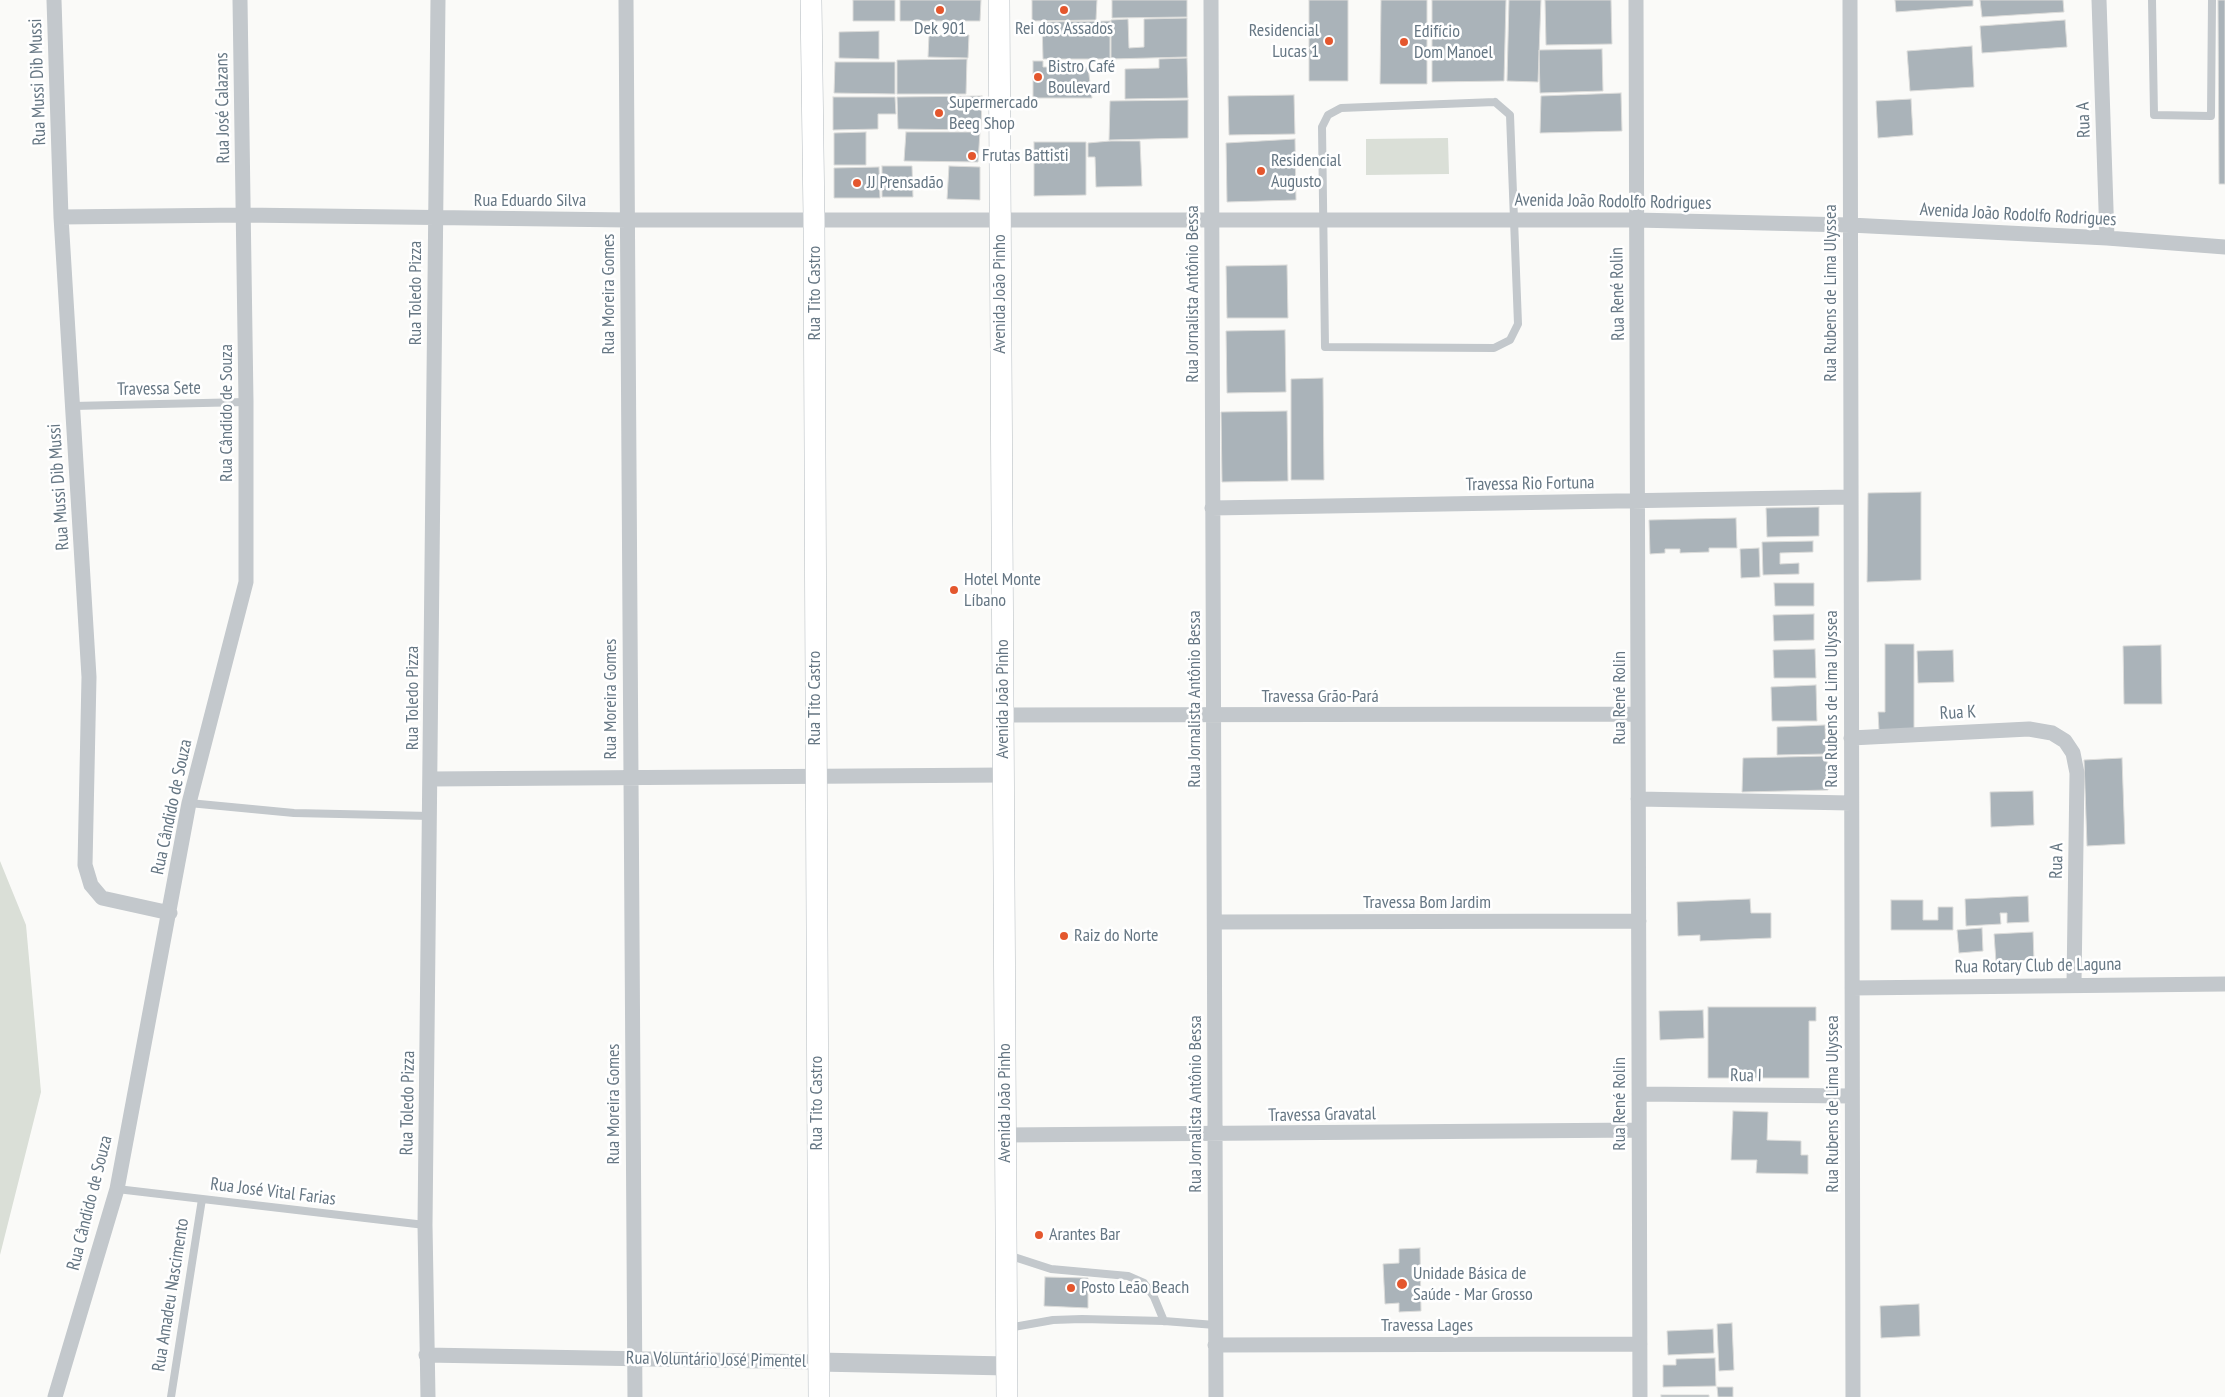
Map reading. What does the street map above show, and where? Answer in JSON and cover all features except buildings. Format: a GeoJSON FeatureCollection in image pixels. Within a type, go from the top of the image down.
{"type":"FeatureCollection","features":[{"type":"Feature","properties":{"kind":"main road","name":"Rua Tito Castro"},"geometry":{"type":"LineString","coordinates":[[812,0],[819,1397]]}},
{"type":"Feature","properties":{"kind":"main road","name":"Avenida João Pinho"},"geometry":{"type":"LineString","coordinates":[[999,0],[1006,1328],[1008,1397]]}},
{"type":"Feature","properties":{"kind":"street","name":"Rua Mussi Dib Mussi"},"geometry":{"type":"LineString","coordinates":[[54,0],[61,217],[89,677],[85,865],[91,885],[102,898],[170,913]]}},
{"type":"Feature","properties":{"kind":"street","name":"Rua José Calazans"},"geometry":{"type":"LineString","coordinates":[[240,0],[244,215]]}},
{"type":"Feature","properties":{"kind":"street","name":"Rua Toledo Pizza"},"geometry":{"type":"LineString","coordinates":[[428,1397],[425,1225],[438,0]]}},
{"type":"Feature","properties":{"kind":"street","name":"Rua Moreira Gomes"},"geometry":{"type":"LineString","coordinates":[[626,0],[634,1359],[636,1397]]}},
{"type":"Feature","properties":{"kind":"street","name":"Rua Jornalista Antônio Bessa"},"geometry":{"type":"LineString","coordinates":[[1212,0],[1216,1397]]}},
{"type":"Feature","properties":{"kind":"street","name":"Rua René Rolin"},"geometry":{"type":"LineString","coordinates":[[1636,0],[1639,502],[1640,1397]]}},
{"type":"Feature","properties":{"kind":"street","name":"Rua Rubens de Lima Ulyssea"},"geometry":{"type":"LineString","coordinates":[[1850,0],[1853,1397]]}},
{"type":"Feature","properties":{"kind":"street","name":"Rua A"},"geometry":{"type":"LineString","coordinates":[[2099,0],[2107,238]]}},
{"type":"Feature","properties":{"kind":"street","name":"Rua Eduardo Silva"},"geometry":{"type":"LineString","coordinates":[[61,217],[244,215],[436,219],[999,219]]}},
{"type":"Feature","properties":{"kind":"street","name":"Rua Cândido de Souza"},"geometry":{"type":"LineString","coordinates":[[55,1397],[117,1189],[189,804],[246,582],[244,215]]}},
{"type":"Feature","properties":{"kind":"street","name":"Avenida João Rodolfo Rodrigues"},"geometry":{"type":"LineString","coordinates":[[999,219],[1212,221],[1636,220],[1850,225],[2107,238],[2225,247]]}},
{"type":"Feature","properties":{"kind":"street","name":"Travessa Rio Fortuna"},"geometry":{"type":"LineString","coordinates":[[1212,508],[1850,497]]}},
{"type":"Feature","properties":{"kind":"street","name":"Travessa Grão-Pará"},"geometry":{"type":"LineString","coordinates":[[1003,716],[1638,714]]}},
{"type":"Feature","properties":{"kind":"street","name":"Rua K"},"geometry":{"type":"LineString","coordinates":[[1851,738],[2029,729],[2052,733],[2065,741]]}},
{"type":"Feature","properties":{"kind":"street","name":"Rua A"},"geometry":{"type":"LineString","coordinates":[[2065,741],[2072,753],[2077,773],[2074,984]]}},
{"type":"Feature","properties":{"kind":"street"},"geometry":{"type":"LineString","coordinates":[[431,778],[1003,775]]}},
{"type":"Feature","properties":{"kind":"street"},"geometry":{"type":"LineString","coordinates":[[1638,799],[1851,803]]}},
{"type":"Feature","properties":{"kind":"street","name":"Travessa Bom Jardim"},"geometry":{"type":"LineString","coordinates":[[1215,922],[1639,921]]}},
{"type":"Feature","properties":{"kind":"street","name":"Rua Rotary Club de Laguna"},"geometry":{"type":"LineString","coordinates":[[1852,988],[2074,984],[2225,984]]}},
{"type":"Feature","properties":{"kind":"street","name":"Rua I"},"geometry":{"type":"LineString","coordinates":[[1639,1094],[1852,1096]]}},
{"type":"Feature","properties":{"kind":"street","name":"Travessa Gravatal"},"geometry":{"type":"LineString","coordinates":[[1005,1135],[1639,1130]]}},
{"type":"Feature","properties":{"kind":"street","name":"Travessa Lages"},"geometry":{"type":"LineString","coordinates":[[1215,1345],[1640,1344]]}},
{"type":"Feature","properties":{"kind":"street","name":"Rua Voluntário José Pimentel"},"geometry":{"type":"LineString","coordinates":[[426,1355],[1007,1366]]}},
{"type":"Feature","properties":{"kind":"lane"},"geometry":{"type":"LineString","coordinates":[[2152,0],[2154,115],[2211,116],[2212,0]]}},
{"type":"Feature","properties":{"kind":"lane"},"geometry":{"type":"LineString","coordinates":[[1495,102],[1510,115],[1514,220],[1518,324],[1510,340],[1494,348],[1325,347],[1322,127],[1328,115],[1341,108],[1495,102]]}},
{"type":"Feature","properties":{"kind":"lane","name":"Travessa Sete"},"geometry":{"type":"LineString","coordinates":[[73,406],[246,402]]}},
{"type":"Feature","properties":{"kind":"lane"},"geometry":{"type":"LineString","coordinates":[[189,804],[294,813],[430,816]]}},
{"type":"Feature","properties":{"kind":"lane","name":"Rua José Vital Farias"},"geometry":{"type":"LineString","coordinates":[[117,1189],[425,1225]]}},
{"type":"Feature","properties":{"kind":"lane","name":"Rua Amadeu Nascimento"},"geometry":{"type":"LineString","coordinates":[[171,1397],[202,1198]]}},
{"type":"Feature","properties":{"kind":"lane"},"geometry":{"type":"LineString","coordinates":[[1006,1254],[1051,1269],[1128,1276],[1144,1283],[1154,1297],[1164,1321]]}},
{"type":"Feature","properties":{"kind":"lane"},"geometry":{"type":"LineString","coordinates":[[1006,1328],[1053,1320],[1082,1318],[1164,1321],[1215,1326]]}},
{"type":"Feature","properties":{"kind":"shaded area"},"geometry":{"type":"Polygon","coordinates":[[[1448,138],[1449,174],[1366,175],[1366,139],[1448,138]]]}},
{"type":"Feature","properties":{"kind":"shaded area"},"geometry":{"type":"Polygon","coordinates":[[[0,861],[26,925],[41,1092],[0,1255],[0,861]]]}},
{"type":"Feature","properties":{"kind":"place","name":"Dek 901"},"geometry":{"type":"Point","coordinates":[940,10]}},
{"type":"Feature","properties":{"kind":"place","name":"Rei dos Assados"},"geometry":{"type":"Point","coordinates":[1064,10]}},
{"type":"Feature","properties":{"kind":"place","name":"Residencial Lucas 1"},"geometry":{"type":"Point","coordinates":[1329,41]}},
{"type":"Feature","properties":{"kind":"place","name":"Edifício Dom Manoel"},"geometry":{"type":"Point","coordinates":[1404,42]}},
{"type":"Feature","properties":{"kind":"place","name":"Bistro Café Boulevard"},"geometry":{"type":"Point","coordinates":[1038,77]}},
{"type":"Feature","properties":{"kind":"place","name":"Supermercado Beeg Shop"},"geometry":{"type":"Point","coordinates":[939,113]}},
{"type":"Feature","properties":{"kind":"place","name":"Frutas Battisti"},"geometry":{"type":"Point","coordinates":[972,156]}},
{"type":"Feature","properties":{"kind":"place","name":"Residencial Augusto"},"geometry":{"type":"Point","coordinates":[1261,171]}},
{"type":"Feature","properties":{"kind":"place","name":"JJ Prensadão"},"geometry":{"type":"Point","coordinates":[857,183]}},
{"type":"Feature","properties":{"kind":"place","name":"Hotel Monte Líbano"},"geometry":{"type":"Point","coordinates":[954,590]}},
{"type":"Feature","properties":{"kind":"place","name":"Raiz do Norte"},"geometry":{"type":"Point","coordinates":[1064,936]}},
{"type":"Feature","properties":{"kind":"place","name":"Arantes Bar"},"geometry":{"type":"Point","coordinates":[1039,1235]}},
{"type":"Feature","properties":{"kind":"place","name":"Unidade Básica de Saúde - Mar Grosso"},"geometry":{"type":"Point","coordinates":[1402,1284]}},
{"type":"Feature","properties":{"kind":"place","name":"Posto Leão Beach"},"geometry":{"type":"Point","coordinates":[1071,1288]}}]}
